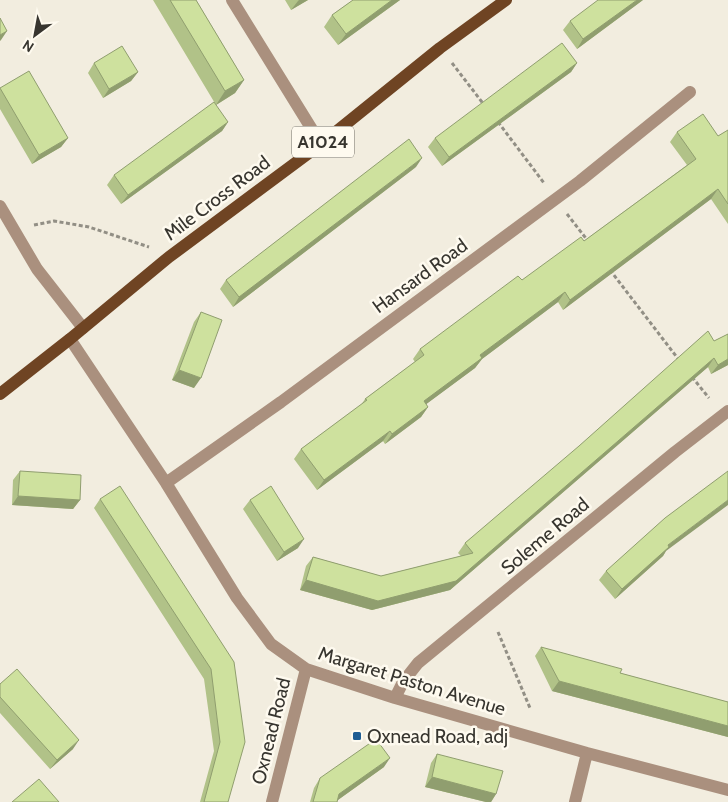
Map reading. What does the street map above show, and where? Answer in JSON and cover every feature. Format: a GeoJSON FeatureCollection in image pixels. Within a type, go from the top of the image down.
{"type":"FeatureCollection","features":[{"type":"Feature","properties":{"kind":"main road","name":"Mile Cross Road"},"geometry":{"type":"LineString","coordinates":[[0,394],[169,257],[321,144],[440,48],[506,0]]}},
{"type":"Feature","properties":{"kind":"street"},"geometry":{"type":"LineString","coordinates":[[232,0],[321,144]]}},
{"type":"Feature","properties":{"kind":"street","name":"Hansard Road"},"geometry":{"type":"LineString","coordinates":[[166,484],[281,402],[556,199],[690,92]]}},
{"type":"Feature","properties":{"kind":"street"},"geometry":{"type":"LineString","coordinates":[[0,206],[37,269],[83,328]]}},
{"type":"Feature","properties":{"kind":"street","name":"Margaret Paston Avenue"},"geometry":{"type":"LineString","coordinates":[[70,339],[166,484],[237,598],[271,644],[306,669],[395,698],[587,753],[728,790]]}},
{"type":"Feature","properties":{"kind":"street","name":"Soleme Road"},"geometry":{"type":"LineString","coordinates":[[395,698],[403,682],[418,663],[728,411]]}},
{"type":"Feature","properties":{"kind":"street","name":"Oxnead Road"},"geometry":{"type":"LineString","coordinates":[[272,802],[306,669]]}},
{"type":"Feature","properties":{"kind":"street"},"geometry":{"type":"LineString","coordinates":[[575,802],[587,753]]}},
{"type":"Feature","properties":{"kind":"path"},"geometry":{"type":"LineString","coordinates":[[440,48],[489,111]]}},
{"type":"Feature","properties":{"kind":"path"},"geometry":{"type":"LineString","coordinates":[[495,118],[532,166]]}},
{"type":"Feature","properties":{"kind":"path"},"geometry":{"type":"LineString","coordinates":[[556,199],[591,245]]}},
{"type":"Feature","properties":{"kind":"path"},"geometry":{"type":"LineString","coordinates":[[14,229],[54,221],[89,227],[148,246],[169,257]]}},
{"type":"Feature","properties":{"kind":"path"},"geometry":{"type":"LineString","coordinates":[[609,268],[685,368]]}},
{"type":"Feature","properties":{"kind":"path"},"geometry":{"type":"LineString","coordinates":[[691,375],[709,398]]}},
{"type":"Feature","properties":{"kind":"path"},"geometry":{"type":"LineString","coordinates":[[498,632],[530,708]]}},
{"type":"Feature","properties":{"kind":"building"},"geometry":{"type":"Polygon","coordinates":[[[170,0],[196,0],[244,80],[225,91],[170,0]]]}},
{"type":"Feature","properties":{"kind":"building"},"geometry":{"type":"Polygon","coordinates":[[[353,0],[392,0],[346,34],[332,15],[353,0]]]}},
{"type":"Feature","properties":{"kind":"building"},"geometry":{"type":"Polygon","coordinates":[[[598,0],[637,0],[583,39],[570,21],[598,0]]]}},
{"type":"Feature","properties":{"kind":"building"},"geometry":{"type":"Polygon","coordinates":[[[0,18],[7,31],[0,35],[0,18]]]}},
{"type":"Feature","properties":{"kind":"building"},"geometry":{"type":"Polygon","coordinates":[[[562,43],[577,63],[449,157],[435,138],[562,43]]]}},
{"type":"Feature","properties":{"kind":"building"},"geometry":{"type":"Polygon","coordinates":[[[122,46],[138,72],[109,89],[94,63],[122,46]]]}},
{"type":"Feature","properties":{"kind":"building"},"geometry":{"type":"Polygon","coordinates":[[[29,71],[68,138],[39,155],[0,88],[29,71]]]}},
{"type":"Feature","properties":{"kind":"building"},"geometry":{"type":"Polygon","coordinates":[[[214,102],[228,122],[128,195],[114,175],[214,102]]]}},
{"type":"Feature","properties":{"kind":"building"},"geometry":{"type":"Polygon","coordinates":[[[703,114],[718,136],[728,130],[728,204],[718,189],[570,300],[565,292],[480,355],[482,358],[424,401],[428,407],[392,434],[390,431],[324,480],[301,449],[424,355],[420,349],[518,276],[522,280],[581,237],[584,241],[696,159],[677,132],[703,114]]]}},
{"type":"Feature","properties":{"kind":"building"},"geometry":{"type":"Polygon","coordinates":[[[409,139],[422,158],[239,297],[226,280],[409,139]]]}},
{"type":"Feature","properties":{"kind":"building"},"geometry":{"type":"Polygon","coordinates":[[[201,312],[222,320],[201,378],[179,370],[201,312]]]}},
{"type":"Feature","properties":{"kind":"building"},"geometry":{"type":"Polygon","coordinates":[[[708,331],[714,341],[728,334],[728,359],[718,365],[714,358],[456,581],[378,601],[306,580],[313,557],[381,576],[473,553],[465,543],[579,446],[708,331]]]}},
{"type":"Feature","properties":{"kind":"building"},"geometry":{"type":"Polygon","coordinates":[[[20,471],[81,475],[80,500],[18,496],[20,471]]]}},
{"type":"Feature","properties":{"kind":"building"},"geometry":{"type":"Polygon","coordinates":[[[728,471],[728,500],[668,545],[669,547],[622,589],[606,571],[665,518],[728,471]]]}},
{"type":"Feature","properties":{"kind":"building"},"geometry":{"type":"Polygon","coordinates":[[[120,486],[234,662],[245,742],[228,802],[204,802],[220,742],[211,669],[100,499],[120,486]]]}},
{"type":"Feature","properties":{"kind":"building"},"geometry":{"type":"Polygon","coordinates":[[[271,486],[304,539],[284,552],[250,500],[271,486]]]}},
{"type":"Feature","properties":{"kind":"building"},"geometry":{"type":"Polygon","coordinates":[[[541,647],[622,669],[620,673],[728,702],[728,726],[559,681],[541,647]]]}},
{"type":"Feature","properties":{"kind":"building"},"geometry":{"type":"Polygon","coordinates":[[[17,669],[79,740],[57,760],[0,697],[0,684],[17,669]]]}},
{"type":"Feature","properties":{"kind":"building"},"geometry":{"type":"Polygon","coordinates":[[[376,739],[390,758],[339,794],[337,802],[313,802],[320,778],[376,739]]]}},
{"type":"Feature","properties":{"kind":"building"},"geometry":{"type":"Polygon","coordinates":[[[437,754],[503,771],[496,794],[432,777],[437,754]]]}},
{"type":"Feature","properties":{"kind":"building"},"geometry":{"type":"Polygon","coordinates":[[[39,779],[59,802],[12,802],[39,779]]]}},
{"type":"Feature","properties":{"kind":"place","name":"Oxnead Road, adj"},"geometry":{"type":"Point","coordinates":[357,736]}}]}
